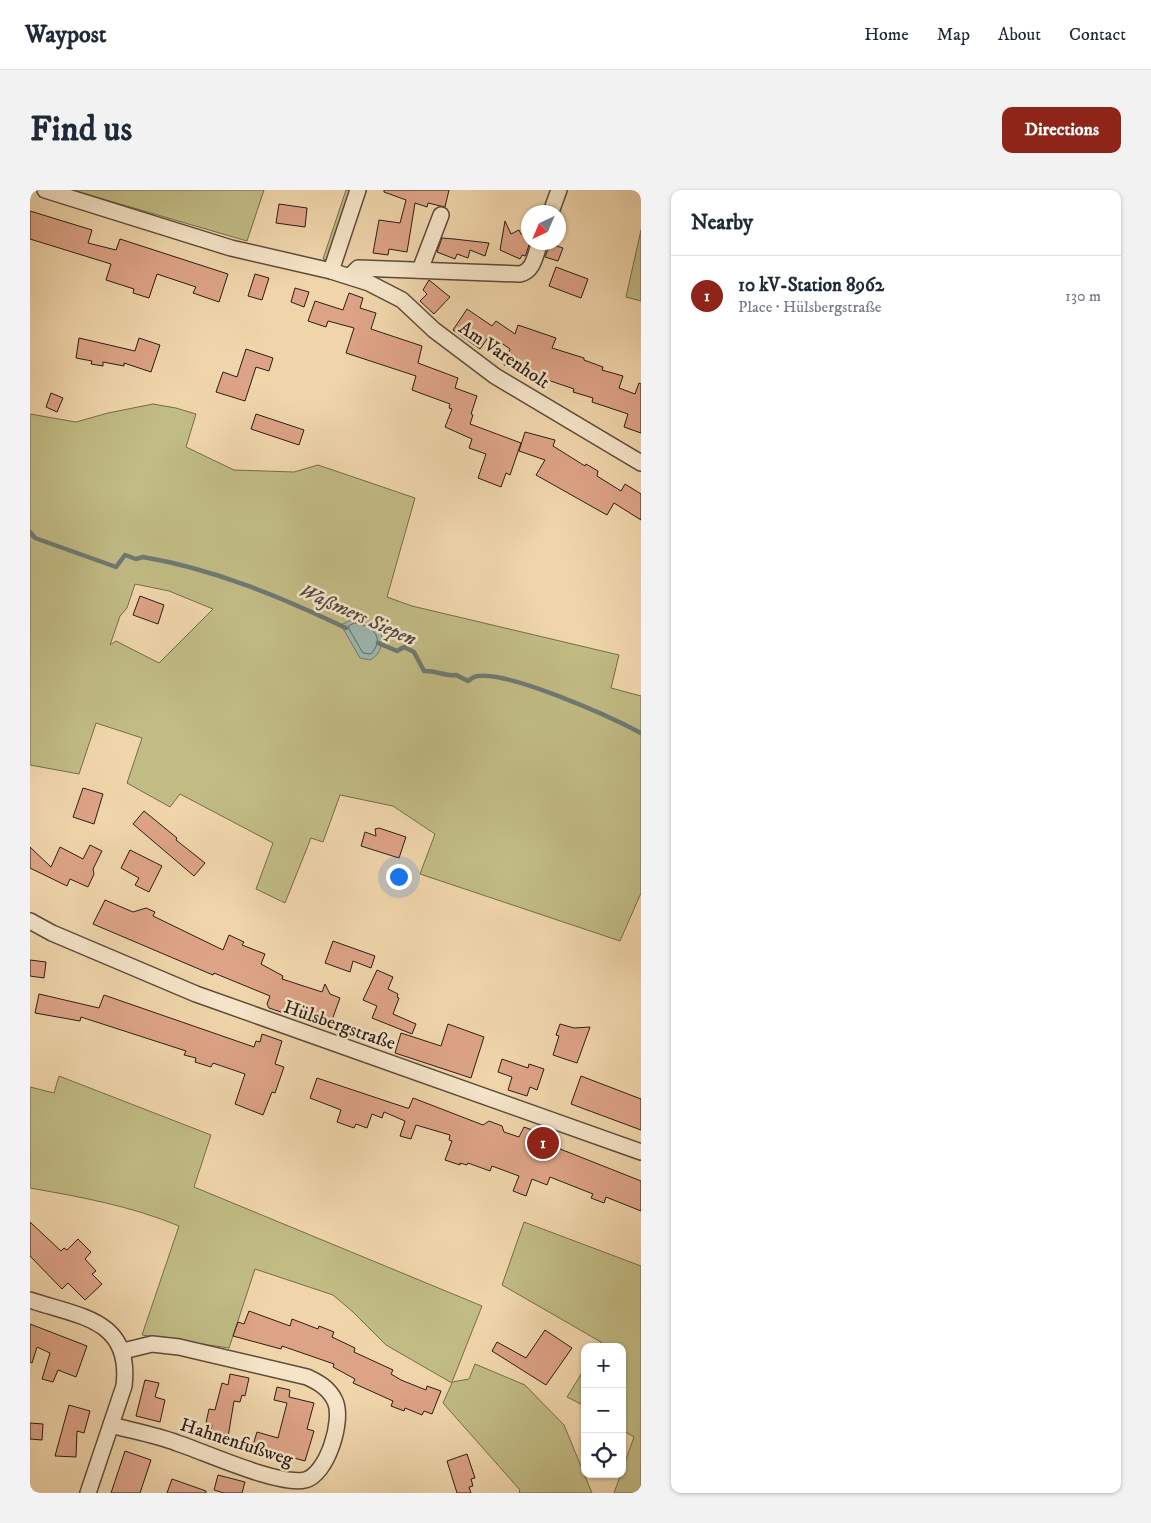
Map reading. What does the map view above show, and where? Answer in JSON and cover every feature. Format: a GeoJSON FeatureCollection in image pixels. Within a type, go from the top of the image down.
{"type":"FeatureCollection","features":[{"type":"Feature","properties":{"kind":"street","name":"Am Varenholt"},"geometry":{"type":"LineString","coordinates":[[45,190],[231,248],[331,271],[369,283],[402,300],[434,330],[495,376],[641,462]]}},
{"type":"Feature","properties":{"kind":"street"},"geometry":{"type":"LineString","coordinates":[[331,271],[358,190]]}},
{"type":"Feature","properties":{"kind":"street"},"geometry":{"type":"LineString","coordinates":[[554,205],[559,190]]}},
{"type":"Feature","properties":{"kind":"street"},"geometry":{"type":"LineString","coordinates":[[420,270],[441,215]]}},
{"type":"Feature","properties":{"kind":"street"},"geometry":{"type":"LineString","coordinates":[[350,276],[358,268],[520,274],[527,272],[530,268],[537,250]]}},
{"type":"Feature","properties":{"kind":"street","name":"Hülsbergstraße"},"geometry":{"type":"LineString","coordinates":[[30,921],[52,934],[196,994],[641,1152]]}},
{"type":"Feature","properties":{"kind":"street"},"geometry":{"type":"LineString","coordinates":[[30,1300],[94,1321],[114,1336],[123,1351],[126,1370],[124,1386],[88,1493]]}},
{"type":"Feature","properties":{"kind":"street","name":"Hahnenfußweg"},"geometry":{"type":"LineString","coordinates":[[111,1425],[172,1441],[213,1458],[268,1474],[304,1481],[311,1478],[323,1463],[339,1422],[337,1406],[331,1394],[307,1376],[179,1347],[152,1344],[123,1351]]}},
{"type":"Feature","properties":{"kind":"shaded area"},"geometry":{"type":"Polygon","coordinates":[[[72,190],[264,190],[247,241],[72,190]]]}},
{"type":"Feature","properties":{"kind":"shaded area"},"geometry":{"type":"Polygon","coordinates":[[[346,190],[353,190],[330,261],[323,259],[346,190]]]}},
{"type":"Feature","properties":{"kind":"shaded area"},"geometry":{"type":"Polygon","coordinates":[[[641,230],[641,301],[626,297],[641,230]]]}},
{"type":"Feature","properties":{"kind":"shaded area"},"geometry":{"type":"Polygon","coordinates":[[[153,404],[176,408],[196,414],[186,447],[234,470],[294,472],[318,465],[415,498],[387,597],[412,606],[619,655],[611,688],[641,696],[641,893],[620,941],[420,874],[435,834],[393,806],[340,795],[323,842],[311,838],[285,903],[256,889],[273,843],[180,794],[170,807],[127,783],[142,738],[96,723],[79,774],[30,765],[30,414],[76,422],[153,404]],[[135,584],[127,608],[120,616],[110,645],[116,641],[159,663],[213,609],[169,591],[135,584]]]}},
{"type":"Feature","properties":{"kind":"shaded area"},"geometry":{"type":"Polygon","coordinates":[[[59,1076],[211,1135],[194,1187],[482,1306],[452,1382],[469,1379],[475,1364],[525,1385],[564,1425],[581,1466],[581,1478],[586,1478],[592,1493],[519,1493],[520,1490],[443,1403],[452,1383],[386,1345],[333,1295],[255,1269],[229,1348],[142,1335],[179,1226],[124,1208],[30,1188],[30,1087],[54,1093],[59,1076]]]}},
{"type":"Feature","properties":{"kind":"shaded area"},"geometry":{"type":"Polygon","coordinates":[[[524,1222],[641,1266],[641,1493],[614,1493],[619,1478],[626,1478],[626,1459],[634,1437],[626,1432],[626,1343],[600,1343],[502,1285],[524,1222]]]}},
{"type":"Feature","properties":{"kind":"shaded area"},"geometry":{"type":"Polygon","coordinates":[[[581,1374],[581,1404],[567,1397],[581,1374]]]}},
{"type":"Feature","properties":{"kind":"water"},"geometry":{"type":"Polygon","coordinates":[[[355,618],[372,623],[381,632],[382,643],[378,653],[370,660],[360,658],[341,625],[355,618]]]}},
{"type":"Feature","properties":{"kind":"building"},"geometry":{"type":"Polygon","coordinates":[[[384,190],[449,190],[445,207],[428,203],[427,207],[415,203],[407,252],[389,249],[388,255],[373,253],[379,220],[400,223],[406,200],[384,192],[384,190]]]}},
{"type":"Feature","properties":{"kind":"building"},"geometry":{"type":"Polygon","coordinates":[[[279,204],[307,208],[305,227],[276,223],[279,204]]]}},
{"type":"Feature","properties":{"kind":"building"},"geometry":{"type":"Polygon","coordinates":[[[30,211],[92,230],[88,243],[116,250],[120,239],[228,274],[219,302],[193,293],[196,287],[157,274],[149,298],[133,293],[134,289],[106,280],[111,264],[30,239],[30,211]]]}},
{"type":"Feature","properties":{"kind":"building"},"geometry":{"type":"Polygon","coordinates":[[[505,221],[511,234],[519,230],[521,234],[521,250],[527,250],[525,256],[522,255],[520,259],[500,250],[505,221]]]}},
{"type":"Feature","properties":{"kind":"building"},"geometry":{"type":"Polygon","coordinates":[[[442,238],[489,243],[485,256],[470,250],[468,258],[457,254],[455,259],[437,252],[442,238]]]}},
{"type":"Feature","properties":{"kind":"building"},"geometry":{"type":"Polygon","coordinates":[[[548,250],[562,250],[558,261],[545,257],[548,250]]]}},
{"type":"Feature","properties":{"kind":"building"},"geometry":{"type":"Polygon","coordinates":[[[556,267],[588,279],[581,298],[549,286],[556,267]]]}},
{"type":"Feature","properties":{"kind":"building"},"geometry":{"type":"Polygon","coordinates":[[[255,274],[269,278],[262,300],[248,296],[255,274]]]}},
{"type":"Feature","properties":{"kind":"building"},"geometry":{"type":"Polygon","coordinates":[[[429,280],[450,297],[434,314],[420,301],[427,294],[423,290],[429,280]]]}},
{"type":"Feature","properties":{"kind":"building"},"geometry":{"type":"Polygon","coordinates":[[[295,288],[309,292],[304,307],[291,302],[295,288]]]}},
{"type":"Feature","properties":{"kind":"building"},"geometry":{"type":"Polygon","coordinates":[[[349,293],[363,298],[360,308],[376,313],[371,329],[422,346],[418,363],[458,378],[455,388],[477,396],[470,424],[521,443],[510,475],[506,473],[501,487],[478,478],[486,454],[469,448],[472,439],[445,427],[452,409],[449,408],[450,404],[412,390],[416,376],[346,353],[354,328],[328,321],[326,327],[308,321],[315,301],[343,310],[349,293]]]}},
{"type":"Feature","properties":{"kind":"building"},"geometry":{"type":"Polygon","coordinates":[[[467,309],[492,326],[496,321],[515,334],[518,325],[556,338],[552,348],[584,358],[584,360],[603,367],[602,370],[623,376],[619,388],[635,394],[639,383],[641,384],[641,433],[624,427],[628,414],[592,402],[593,398],[573,392],[574,389],[504,365],[510,349],[490,335],[480,349],[453,330],[467,309]]]}},
{"type":"Feature","properties":{"kind":"building"},"geometry":{"type":"Polygon","coordinates":[[[79,338],[135,351],[139,338],[160,345],[151,372],[124,363],[124,366],[103,362],[103,366],[91,364],[92,361],[76,358],[79,338]]]}},
{"type":"Feature","properties":{"kind":"building"},"geometry":{"type":"Polygon","coordinates":[[[246,349],[273,358],[269,371],[256,367],[245,401],[216,392],[223,372],[237,377],[246,349]]]}},
{"type":"Feature","properties":{"kind":"building"},"geometry":{"type":"Polygon","coordinates":[[[51,393],[63,398],[57,412],[46,407],[51,393]]]}},
{"type":"Feature","properties":{"kind":"building"},"geometry":{"type":"Polygon","coordinates":[[[256,414],[304,430],[299,445],[251,429],[256,414]]]}},
{"type":"Feature","properties":{"kind":"building"},"geometry":{"type":"Polygon","coordinates":[[[525,432],[555,440],[553,446],[585,466],[586,464],[598,471],[597,476],[621,491],[625,484],[641,494],[641,520],[614,503],[607,515],[536,475],[545,460],[519,451],[525,432]]]}},
{"type":"Feature","properties":{"kind":"building"},"geometry":{"type":"Polygon","coordinates":[[[140,596],[164,605],[158,624],[133,615],[140,596]]]}},
{"type":"Feature","properties":{"kind":"building"},"geometry":{"type":"Polygon","coordinates":[[[83,788],[103,794],[94,824],[73,817],[83,788]]]}},
{"type":"Feature","properties":{"kind":"building"},"geometry":{"type":"Polygon","coordinates":[[[144,811],[205,863],[194,876],[133,824],[144,811]]]}},
{"type":"Feature","properties":{"kind":"building"},"geometry":{"type":"Polygon","coordinates":[[[379,828],[406,837],[399,858],[361,846],[365,832],[376,836],[375,829],[379,828]]]}},
{"type":"Feature","properties":{"kind":"building"},"geometry":{"type":"Polygon","coordinates":[[[90,845],[102,851],[93,869],[94,874],[88,887],[70,879],[67,886],[30,868],[30,847],[51,867],[60,847],[83,859],[90,845]]]}},
{"type":"Feature","properties":{"kind":"building"},"geometry":{"type":"Polygon","coordinates":[[[130,850],[162,866],[149,892],[135,885],[139,878],[121,868],[130,850]]]}},
{"type":"Feature","properties":{"kind":"building"},"geometry":{"type":"Polygon","coordinates":[[[105,900],[133,912],[146,908],[155,912],[153,916],[223,950],[229,935],[244,942],[242,945],[265,954],[261,964],[283,976],[282,979],[322,992],[325,984],[330,994],[340,998],[332,1020],[298,1009],[296,1017],[269,1008],[267,1004],[270,996],[214,973],[213,975],[93,924],[105,900]]]}},
{"type":"Feature","properties":{"kind":"building"},"geometry":{"type":"Polygon","coordinates":[[[333,941],[375,956],[371,968],[353,961],[350,972],[325,963],[333,941]]]}},
{"type":"Feature","properties":{"kind":"building"},"geometry":{"type":"Polygon","coordinates":[[[30,960],[46,962],[44,978],[30,976],[30,960]]]}},
{"type":"Feature","properties":{"kind":"building"},"geometry":{"type":"Polygon","coordinates":[[[377,970],[393,977],[388,989],[398,994],[397,997],[399,998],[393,1014],[416,1024],[412,1034],[372,1018],[377,1006],[363,1000],[377,970]]]}},
{"type":"Feature","properties":{"kind":"building"},"geometry":{"type":"Polygon","coordinates":[[[39,994],[99,1008],[104,995],[254,1047],[256,1041],[260,1042],[262,1034],[282,1041],[275,1064],[284,1067],[275,1093],[272,1092],[263,1115],[235,1104],[245,1074],[213,1063],[211,1067],[195,1062],[196,1058],[184,1055],[186,1051],[81,1017],[80,1021],[35,1013],[39,994]]]}},
{"type":"Feature","properties":{"kind":"building"},"geometry":{"type":"Polygon","coordinates":[[[448,1024],[484,1037],[471,1078],[395,1053],[401,1033],[441,1046],[448,1024]]]}},
{"type":"Feature","properties":{"kind":"building"},"geometry":{"type":"Polygon","coordinates":[[[560,1024],[574,1028],[590,1027],[577,1063],[553,1055],[559,1036],[556,1035],[560,1024]]]}},
{"type":"Feature","properties":{"kind":"building"},"geometry":{"type":"Polygon","coordinates":[[[502,1059],[528,1068],[529,1064],[544,1069],[537,1090],[530,1087],[527,1096],[508,1090],[512,1077],[498,1072],[502,1059]]]}},
{"type":"Feature","properties":{"kind":"building"},"geometry":{"type":"Polygon","coordinates":[[[581,1076],[641,1099],[641,1130],[571,1104],[581,1076]]]}},
{"type":"Feature","properties":{"kind":"building"},"geometry":{"type":"Polygon","coordinates":[[[317,1078],[407,1108],[409,1108],[413,1098],[483,1125],[489,1121],[502,1126],[504,1132],[519,1137],[524,1127],[535,1131],[534,1133],[542,1136],[541,1139],[546,1141],[545,1143],[641,1181],[641,1211],[606,1197],[604,1203],[591,1198],[593,1194],[550,1177],[547,1185],[532,1179],[526,1196],[513,1191],[519,1176],[492,1166],[490,1171],[468,1163],[467,1165],[460,1163],[460,1165],[445,1160],[452,1141],[449,1140],[450,1135],[416,1125],[411,1139],[400,1136],[405,1121],[384,1112],[382,1118],[372,1114],[367,1128],[356,1124],[354,1128],[337,1122],[341,1110],[310,1098],[317,1078]]]}},
{"type":"Feature","properties":{"kind":"building"},"geometry":{"type":"Polygon","coordinates":[[[30,1222],[61,1251],[64,1248],[67,1250],[78,1239],[91,1252],[85,1259],[96,1271],[92,1274],[102,1284],[85,1300],[68,1283],[62,1289],[30,1256],[30,1222]]]}},
{"type":"Feature","properties":{"kind":"building"},"geometry":{"type":"Polygon","coordinates":[[[249,1311],[290,1326],[292,1319],[318,1329],[319,1326],[334,1332],[332,1337],[355,1348],[354,1352],[393,1370],[391,1374],[401,1380],[426,1390],[427,1386],[441,1391],[432,1414],[424,1411],[422,1415],[405,1408],[404,1411],[391,1406],[393,1401],[353,1383],[355,1379],[333,1367],[334,1364],[282,1346],[281,1349],[233,1336],[238,1322],[244,1324],[249,1311]]]}},
{"type":"Feature","properties":{"kind":"building"},"geometry":{"type":"Polygon","coordinates":[[[30,1324],[87,1346],[76,1377],[58,1370],[53,1382],[42,1379],[50,1353],[37,1347],[32,1363],[30,1362],[30,1324]]]}},
{"type":"Feature","properties":{"kind":"building"},"geometry":{"type":"Polygon","coordinates":[[[545,1330],[572,1348],[546,1385],[492,1351],[497,1342],[526,1358],[545,1330]]]}},
{"type":"Feature","properties":{"kind":"building"},"geometry":{"type":"Polygon","coordinates":[[[230,1374],[249,1378],[245,1396],[242,1395],[240,1402],[234,1401],[227,1443],[209,1438],[212,1425],[206,1423],[209,1409],[215,1410],[222,1383],[228,1385],[230,1374]]]}},
{"type":"Feature","properties":{"kind":"building"},"geometry":{"type":"Polygon","coordinates":[[[145,1380],[159,1383],[155,1397],[165,1400],[160,1422],[136,1416],[145,1380]]]}},
{"type":"Feature","properties":{"kind":"building"},"geometry":{"type":"Polygon","coordinates":[[[277,1387],[290,1390],[289,1397],[314,1403],[307,1429],[314,1431],[305,1461],[279,1454],[278,1459],[264,1455],[266,1448],[253,1445],[257,1432],[278,1438],[287,1403],[274,1400],[277,1387]]]}},
{"type":"Feature","properties":{"kind":"building"},"geometry":{"type":"Polygon","coordinates":[[[69,1405],[90,1411],[84,1433],[77,1431],[76,1457],[55,1456],[69,1405]]]}},
{"type":"Feature","properties":{"kind":"building"},"geometry":{"type":"Polygon","coordinates":[[[30,1423],[43,1424],[42,1440],[30,1439],[30,1423]]]}},
{"type":"Feature","properties":{"kind":"building"},"geometry":{"type":"Polygon","coordinates":[[[125,1451],[151,1460],[140,1493],[111,1493],[125,1451]]]}},
{"type":"Feature","properties":{"kind":"building"},"geometry":{"type":"Polygon","coordinates":[[[467,1454],[475,1478],[471,1479],[473,1486],[469,1487],[471,1493],[457,1493],[447,1461],[467,1454]]]}},
{"type":"Feature","properties":{"kind":"building"},"geometry":{"type":"Polygon","coordinates":[[[218,1475],[245,1482],[242,1493],[224,1493],[214,1490],[218,1475]]]}},
{"type":"Feature","properties":{"kind":"building"},"geometry":{"type":"Polygon","coordinates":[[[172,1479],[206,1491],[206,1493],[167,1493],[172,1479]]]}},
{"type":"Feature","properties":{"kind":"waterway","name":"Waßmers Siepen"},"geometry":{"type":"LineString","coordinates":[[30,532],[35,538],[116,567],[125,555],[136,559],[143,557],[196,569],[247,585],[346,628]]}},
{"type":"Feature","properties":{"kind":"waterway","name":"Waßmers Siepen"},"geometry":{"type":"LineString","coordinates":[[378,643],[397,651],[404,647],[414,652],[424,671],[456,675],[468,681],[478,676],[513,681],[584,706],[641,733]]}},
{"type":"Feature","properties":{"kind":"place","name":"10 kV-Station 8962"},"geometry":{"type":"Point","coordinates":[543,1143]}}]}
